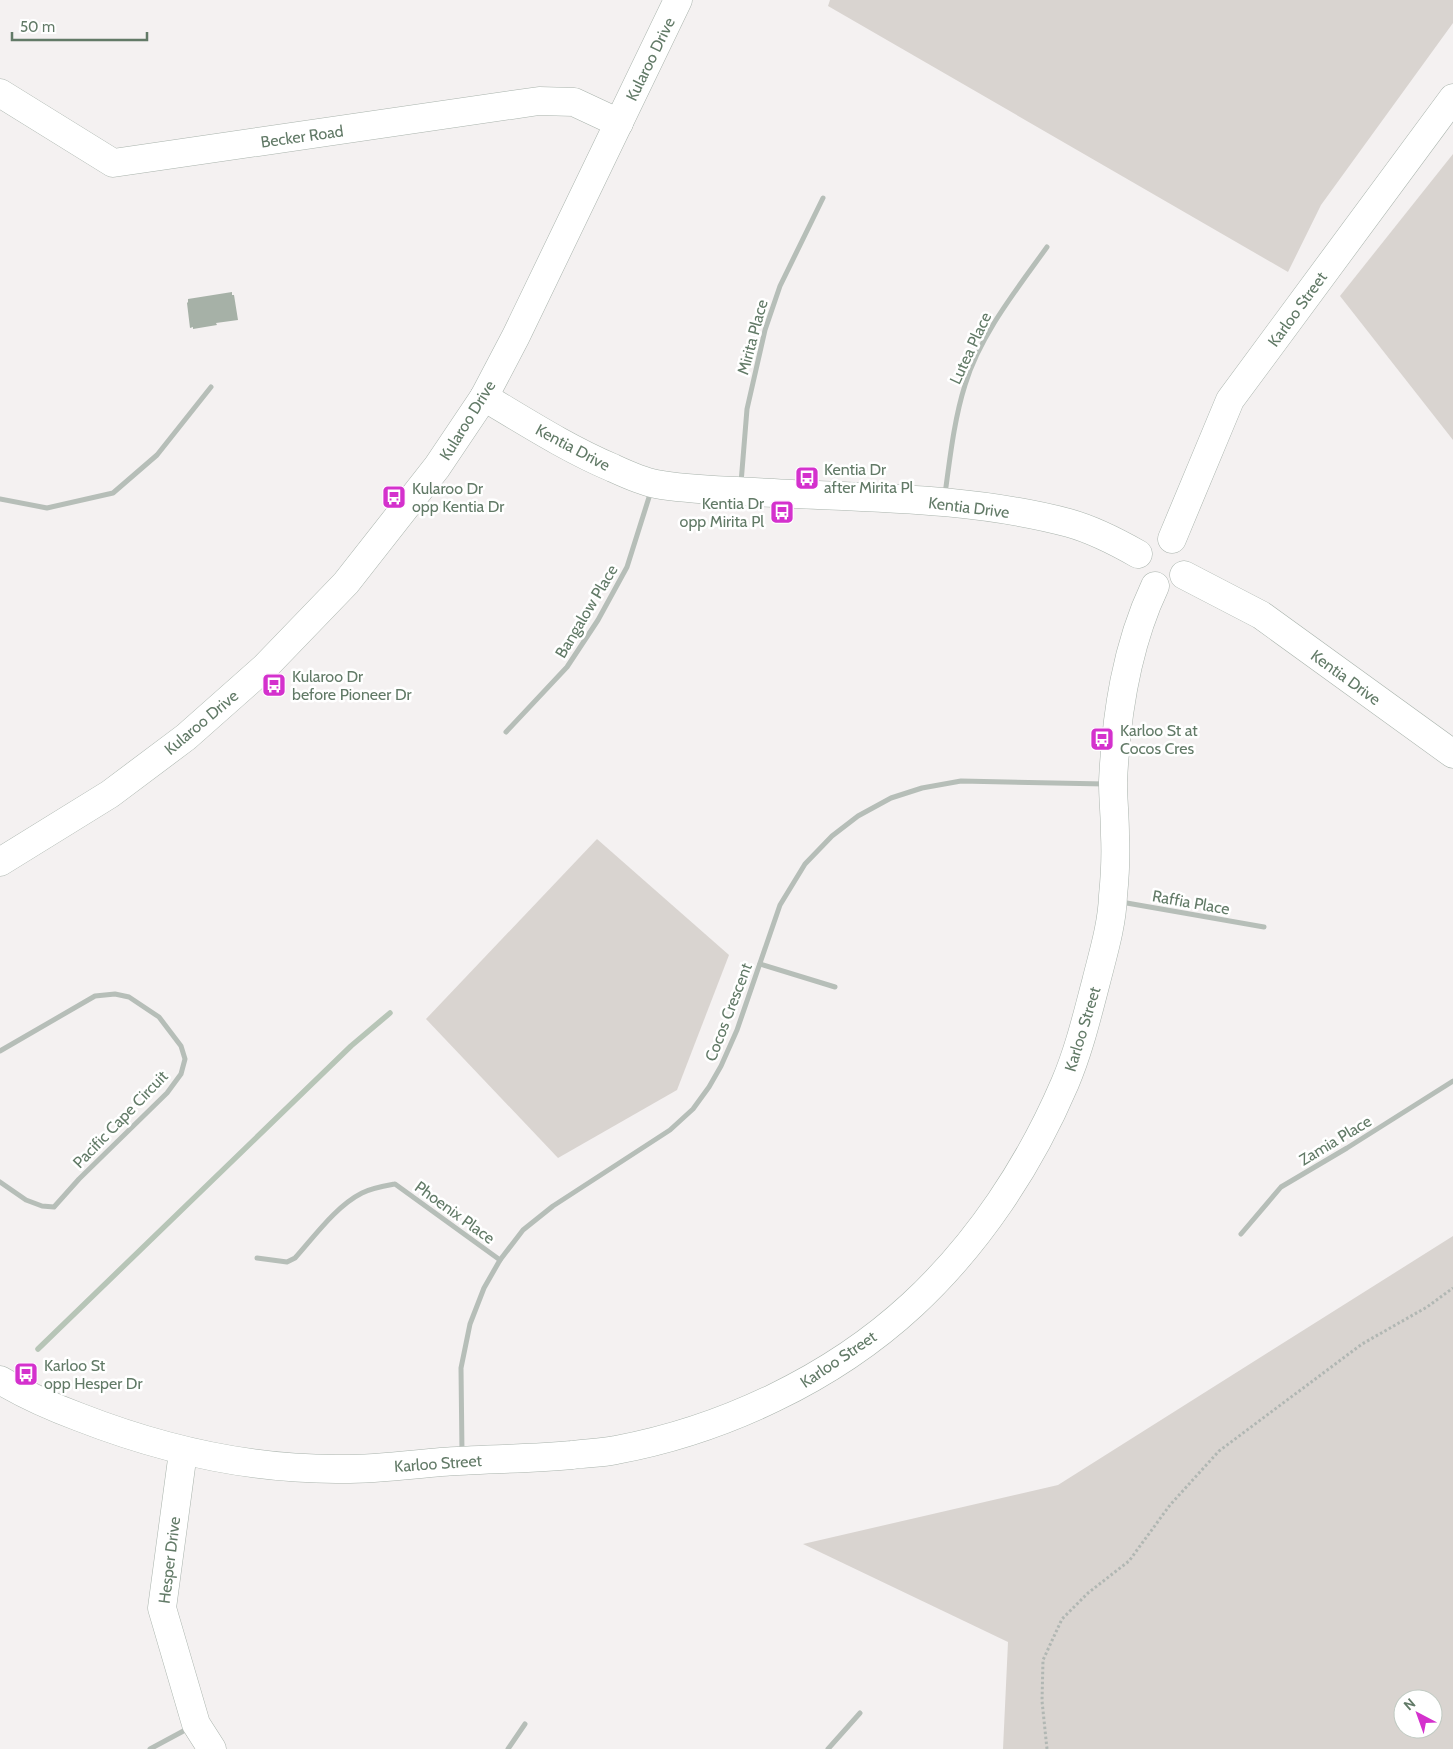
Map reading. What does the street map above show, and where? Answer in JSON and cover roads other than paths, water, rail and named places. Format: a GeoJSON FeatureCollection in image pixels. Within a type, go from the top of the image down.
{"type":"FeatureCollection","features":[{"type":"Feature","properties":{"kind":"street","name":"Kularoo Drive"},"geometry":{"type":"LineString","coordinates":[[0,862],[53,831],[110,794],[186,737],[265,667],[346,584],[437,467],[484,396],[516,336],[678,0]]}},
{"type":"Feature","properties":{"kind":"street","name":"Becker Road"},"geometry":{"type":"LineString","coordinates":[[0,93],[113,163],[539,101],[574,102],[619,123]]}},
{"type":"Feature","properties":{"kind":"street","name":"Karloo Street"},"geometry":{"type":"LineString","coordinates":[[1172,539],[1230,400],[1453,98]]}},
{"type":"Feature","properties":{"kind":"street","name":"Mirita Place"},"geometry":{"type":"LineString","coordinates":[[741,491],[747,409],[765,330],[780,286],[823,198]]}},
{"type":"Feature","properties":{"kind":"street","name":"Lutea Place"},"geometry":{"type":"LineString","coordinates":[[944,502],[956,419],[965,383],[980,349],[1006,303],[1047,247]]}},
{"type":"Feature","properties":{"kind":"street"},"geometry":{"type":"LineString","coordinates":[[0,499],[47,508],[113,492],[157,455],[211,387]]}},
{"type":"Feature","properties":{"kind":"street","name":"Kentia Drive"},"geometry":{"type":"LineString","coordinates":[[484,396],[583,456],[622,473],[654,484],[684,488],[944,502],[1004,510],[1071,524],[1114,540],[1138,554]]}},
{"type":"Feature","properties":{"kind":"street","name":"Bangalow Place"},"geometry":{"type":"LineString","coordinates":[[506,732],[567,668],[598,620],[627,568],[654,484]]}},
{"type":"Feature","properties":{"kind":"street"},"geometry":{"type":"LineString","coordinates":[[1162,537],[1172,539],[1181,545],[1186,554],[1187,565],[1184,575],[1171,585],[1155,586],[1146,581],[1140,574],[1137,564],[1138,554],[1144,545],[1152,539],[1162,537]]}},
{"type":"Feature","properties":{"kind":"street","name":"Kentia Drive"},"geometry":{"type":"LineString","coordinates":[[1184,575],[1261,615],[1453,754]]}},
{"type":"Feature","properties":{"kind":"street","name":"Karloo Street"},"geometry":{"type":"LineString","coordinates":[[0,1380],[65,1412],[107,1428],[182,1452],[270,1465],[336,1470],[551,1457],[613,1451],[670,1437],[730,1418],[794,1388],[855,1350],[911,1307],[977,1235],[1010,1188],[1038,1140],[1066,1081],[1086,1023],[1113,901],[1115,838],[1113,784],[1118,721],[1126,672],[1142,613],[1155,586]]}},
{"type":"Feature","properties":{"kind":"street","name":"Cocos Crescent"},"geometry":{"type":"LineString","coordinates":[[462,1461],[461,1368],[470,1324],[484,1288],[500,1260],[523,1230],[553,1206],[670,1130],[693,1109],[709,1088],[721,1066],[737,1030],[780,905],[805,864],[832,836],[858,816],[891,798],[922,788],[961,782],[1113,784]]}},
{"type":"Feature","properties":{"kind":"street","name":"Raffia Place"},"geometry":{"type":"LineString","coordinates":[[1113,901],[1264,927]]}},
{"type":"Feature","properties":{"kind":"street"},"geometry":{"type":"LineString","coordinates":[[760,964],[835,987]]}},
{"type":"Feature","properties":{"kind":"street","name":"Pacific Cape Circuit"},"geometry":{"type":"LineString","coordinates":[[0,1051],[95,996],[115,994],[129,997],[159,1017],[181,1046],[185,1060],[181,1074],[167,1093],[54,1206],[42,1206],[26,1200],[0,1182]]}},
{"type":"Feature","properties":{"kind":"street","name":"Zamia Place"},"geometry":{"type":"LineString","coordinates":[[1241,1234],[1281,1187],[1453,1081]]}},
{"type":"Feature","properties":{"kind":"street","name":"Phoenix Place"},"geometry":{"type":"LineString","coordinates":[[256,1258],[287,1262],[295,1258],[330,1218],[351,1200],[373,1188],[395,1184],[500,1260]]}},
{"type":"Feature","properties":{"kind":"street","name":"Hesper Drive"},"geometry":{"type":"LineString","coordinates":[[182,1452],[162,1608],[196,1724],[212,1749]]}},
{"type":"Feature","properties":{"kind":"street"},"geometry":{"type":"LineString","coordinates":[[828,1749],[860,1712]]}},
{"type":"Feature","properties":{"kind":"street"},"geometry":{"type":"LineString","coordinates":[[150,1749],[196,1724]]}},
{"type":"Feature","properties":{"kind":"street"},"geometry":{"type":"LineString","coordinates":[[508,1749],[525,1724]]}},
{"type":"Feature","properties":{"kind":"waterway"},"geometry":{"type":"LineString","coordinates":[[38,1349],[351,1046],[390,1013]]}},
{"type":"Feature","properties":{"kind":"place","name":"Kentia Dr after Mirita Pl"},"geometry":{"type":"Point","coordinates":[807,478]}},
{"type":"Feature","properties":{"kind":"place","name":"Kularoo Dr opp Kentia Dr"},"geometry":{"type":"Point","coordinates":[394,497]}},
{"type":"Feature","properties":{"kind":"place","name":"Kentia Dr opp Mirita Pl"},"geometry":{"type":"Point","coordinates":[782,512]}},
{"type":"Feature","properties":{"kind":"place","name":"Kularoo Dr before Pioneer Dr"},"geometry":{"type":"Point","coordinates":[274,685]}},
{"type":"Feature","properties":{"kind":"place","name":"Karloo St at Cocos Cres"},"geometry":{"type":"Point","coordinates":[1102,739]}},
{"type":"Feature","properties":{"kind":"place","name":"Karloo St opp Hesper Dr"},"geometry":{"type":"Point","coordinates":[26,1374]}}]}
